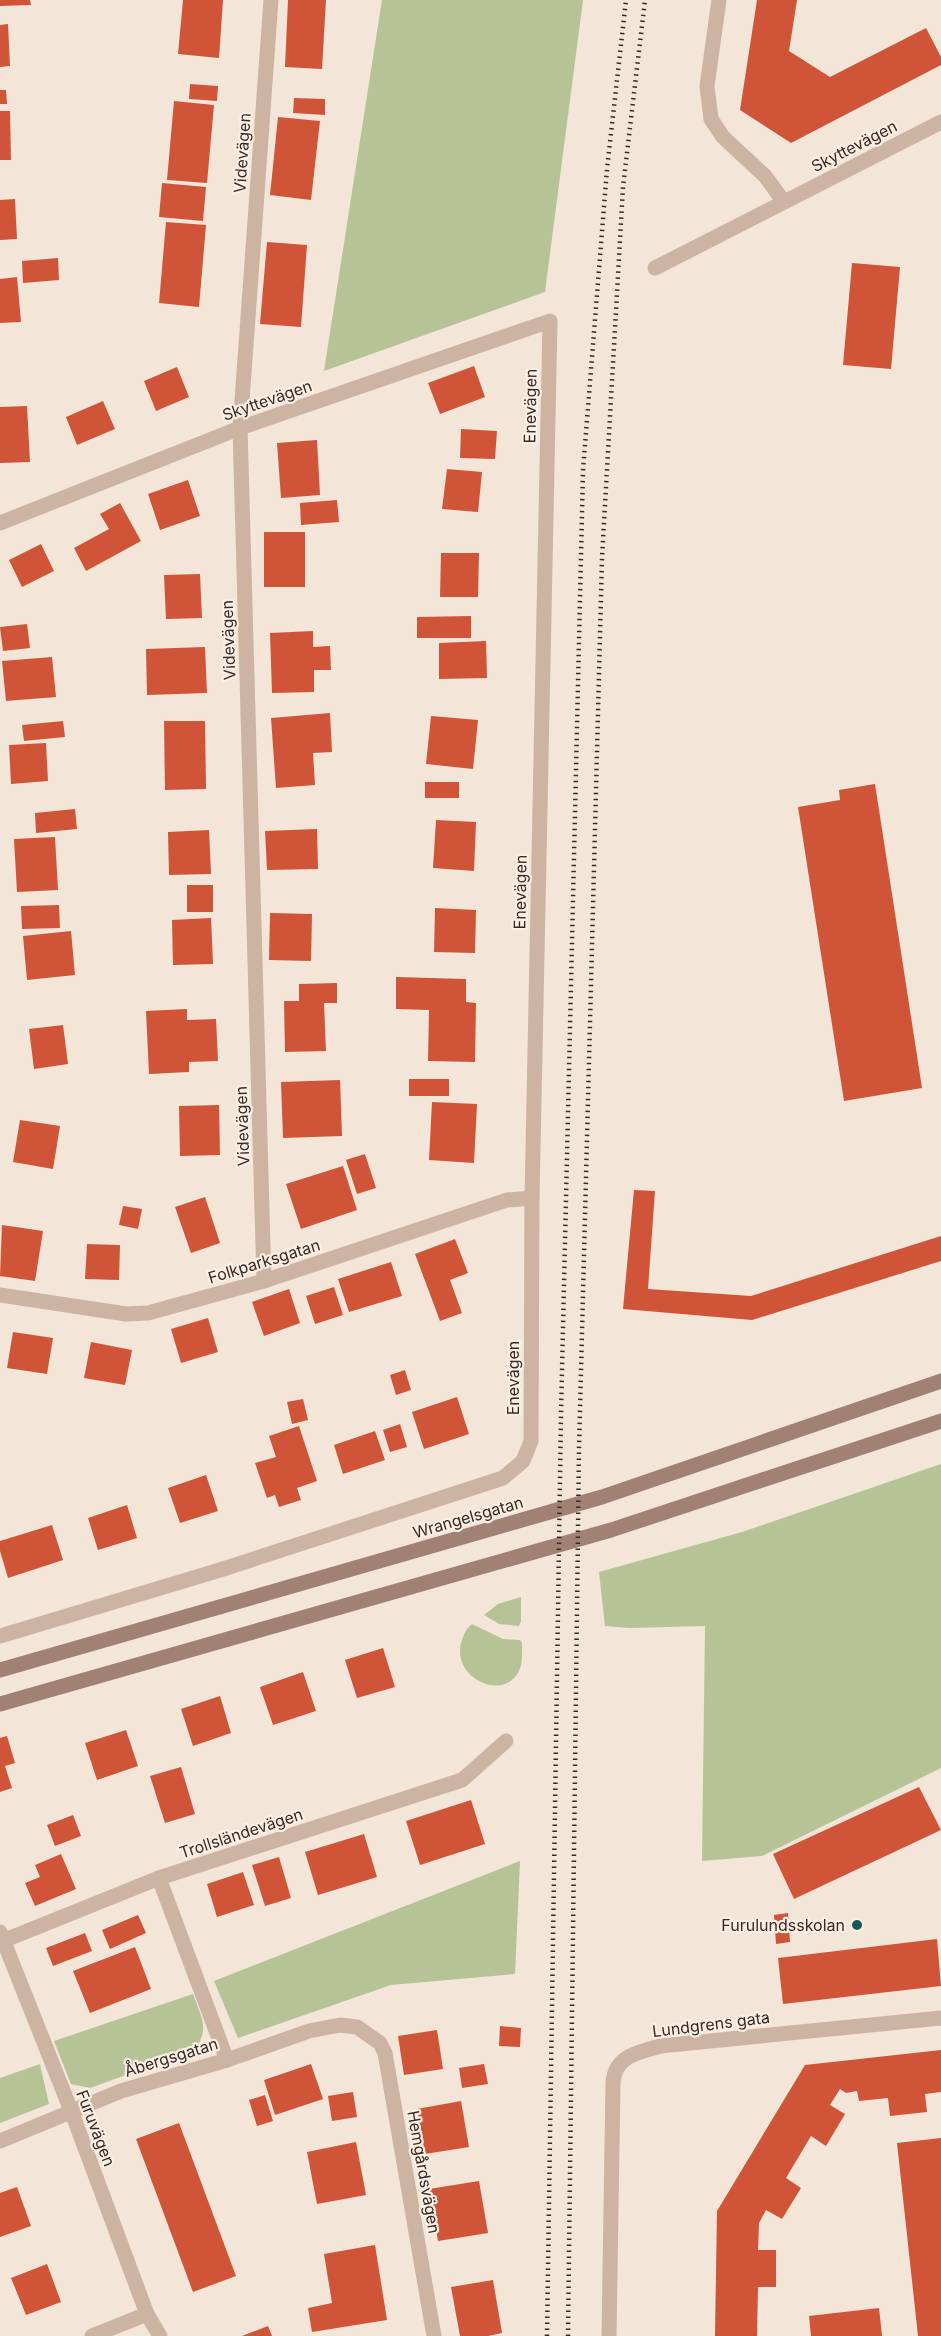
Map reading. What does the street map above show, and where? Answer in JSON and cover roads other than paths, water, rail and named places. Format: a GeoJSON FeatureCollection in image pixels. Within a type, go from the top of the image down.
{"type":"FeatureCollection","features":[{"type":"Feature","properties":{"kind":"main road","name":"Wrangelsgatan"},"geometry":{"type":"LineString","coordinates":[[0,1670],[602,1497],[941,1382]]}},
{"type":"Feature","properties":{"kind":"main road"},"geometry":{"type":"LineString","coordinates":[[0,1704],[611,1530],[941,1421]]}},
{"type":"Feature","properties":{"kind":"street","name":"Videvägen"},"geometry":{"type":"LineString","coordinates":[[264,1281],[240,428],[271,0]]}},
{"type":"Feature","properties":{"kind":"street"},"geometry":{"type":"LineString","coordinates":[[719,0],[707,86],[711,119],[723,137],[765,176],[784,202]]}},
{"type":"Feature","properties":{"kind":"street","name":"Skyttevägen"},"geometry":{"type":"LineString","coordinates":[[655,268],[941,122]]}},
{"type":"Feature","properties":{"kind":"street","name":"Skyttevägen"},"geometry":{"type":"LineString","coordinates":[[0,523],[240,428],[550,321]]}},
{"type":"Feature","properties":{"kind":"street","name":"Enevägen"},"geometry":{"type":"LineString","coordinates":[[523,1461],[531,1441],[532,1198],[550,321]]}},
{"type":"Feature","properties":{"kind":"street","name":"Folkparksgatan"},"geometry":{"type":"LineString","coordinates":[[0,1295],[126,1314],[148,1313],[264,1281],[507,1200],[532,1198]]}},
{"type":"Feature","properties":{"kind":"street","name":"Wrangelsgatan"},"geometry":{"type":"LineString","coordinates":[[0,1636],[220,1570],[503,1478],[523,1461]]}},
{"type":"Feature","properties":{"kind":"street","name":"Trollsländevägen"},"geometry":{"type":"LineString","coordinates":[[1,1938],[159,1878],[462,1780],[506,1741]]}},
{"type":"Feature","properties":{"kind":"street"},"geometry":{"type":"LineString","coordinates":[[159,1878],[227,2060]]}},
{"type":"Feature","properties":{"kind":"street","name":"Furuvägen"},"geometry":{"type":"LineString","coordinates":[[1,1938],[72,2113],[147,2314],[160,2336]]}},
{"type":"Feature","properties":{"kind":"street","name":"Lundgrens gata"},"geometry":{"type":"LineString","coordinates":[[609,2336],[613,2083],[614,2074],[622,2061],[633,2053],[660,2046],[941,2018]]}},
{"type":"Feature","properties":{"kind":"street","name":"Åbergsgatan"},"geometry":{"type":"LineString","coordinates":[[0,2142],[121,2091],[227,2060],[309,2031],[340,2025],[357,2027]]}},
{"type":"Feature","properties":{"kind":"street","name":"Hemgårdsvägen"},"geometry":{"type":"LineString","coordinates":[[357,2027],[380,2043],[385,2053],[434,2336]]}},
{"type":"Feature","properties":{"kind":"street"},"geometry":{"type":"LineString","coordinates":[[92,2336],[147,2314]]}},
{"type":"Feature","properties":{"kind":"railway"},"geometry":{"type":"LineString","coordinates":[[547,2336],[561,1414],[583,470],[607,169],[626,0]]}},
{"type":"Feature","properties":{"kind":"railway"},"geometry":{"type":"LineString","coordinates":[[568,2336],[579,1449],[602,558],[623,187],[645,0]]}},
{"type":"Feature","properties":{"kind":"place","name":"Furulundsskolan"},"geometry":{"type":"Point","coordinates":[857,1925]}}]}
